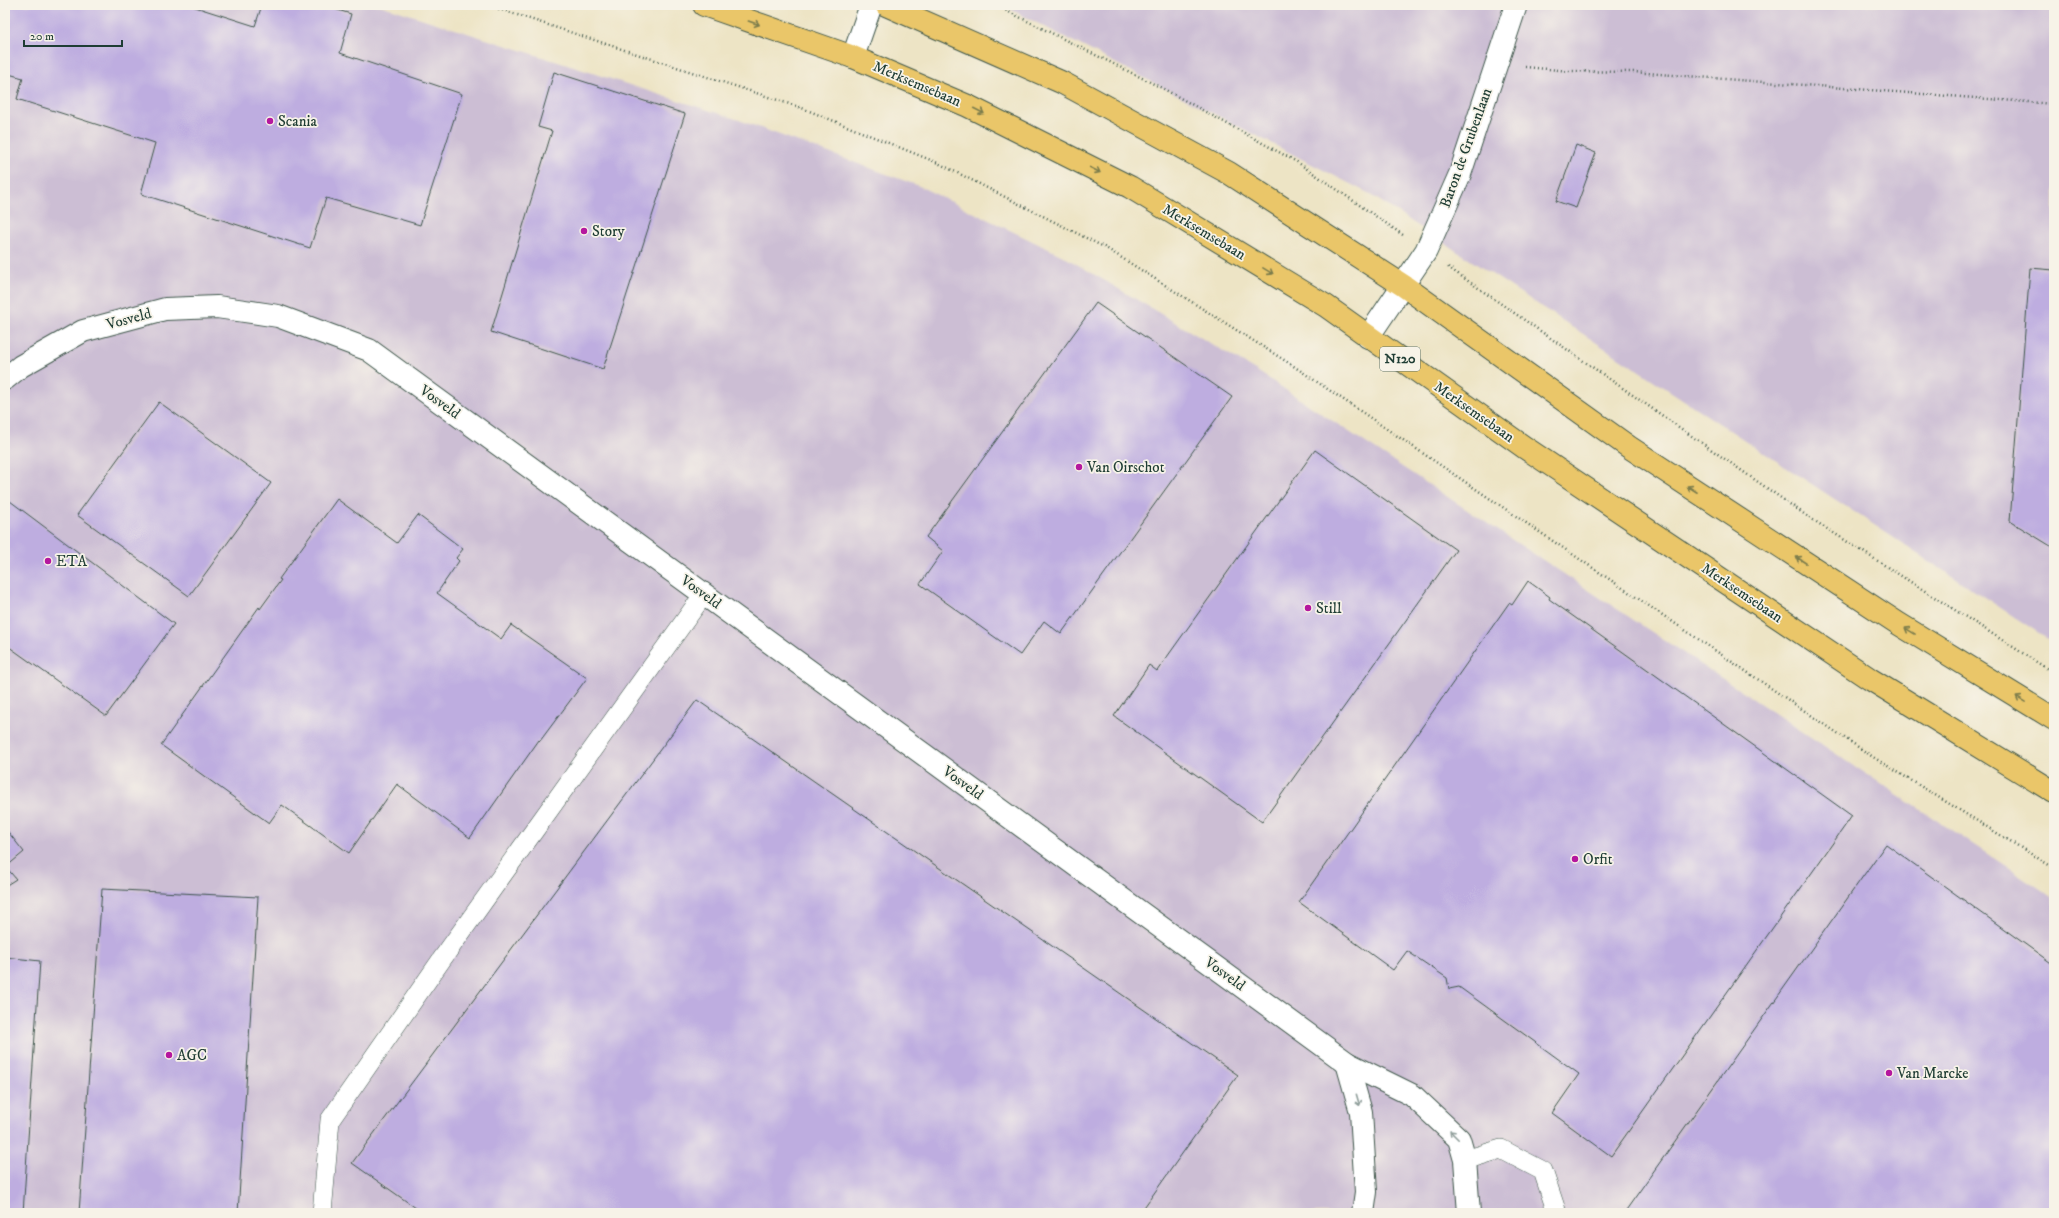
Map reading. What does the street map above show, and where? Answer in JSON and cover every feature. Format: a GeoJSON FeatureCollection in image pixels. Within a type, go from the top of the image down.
{"type":"FeatureCollection","features":[{"type":"Feature","properties":{"kind":"main road","name":"Merksemsebaan"},"geometry":{"type":"LineString","coordinates":[[704,5],[853,57],[968,106],[1130,187],[1326,306],[1524,447],[1870,679],[2054,792]]}},
{"type":"Feature","properties":{"kind":"main road"},"geometry":{"type":"LineString","coordinates":[[886,5],[1061,82],[1229,173],[1404,286],[1629,447],[1899,624],[2054,719]]}},
{"type":"Feature","properties":{"kind":"street"},"geometry":{"type":"LineString","coordinates":[[853,57],[871,5]]}},
{"type":"Feature","properties":{"kind":"street","name":"Baron de Grubenlaan"},"geometry":{"type":"LineString","coordinates":[[1368,337],[1404,286],[1426,251],[1460,174],[1516,5]]}},
{"type":"Feature","properties":{"kind":"street","name":"Vosveld"},"geometry":{"type":"LineString","coordinates":[[5,378],[21,366],[83,331],[165,309],[217,307],[278,316],[369,350],[1347,1063],[1412,1094],[1459,1139],[1465,1160],[1469,1213]]}},
{"type":"Feature","properties":{"kind":"street"},"geometry":{"type":"LineString","coordinates":[[1347,1063],[1361,1112],[1366,1192],[1363,1213]]}},
{"type":"Feature","properties":{"kind":"lane"},"geometry":{"type":"LineString","coordinates":[[322,1213],[330,1120],[442,959],[704,594]]}},
{"type":"Feature","properties":{"kind":"lane"},"geometry":{"type":"LineString","coordinates":[[1465,1160],[1501,1149],[1544,1171],[1557,1213]]}},
{"type":"Feature","properties":{"kind":"path"},"geometry":{"type":"LineString","coordinates":[[487,5],[802,108],[938,163],[1106,248],[1292,364],[1873,757],[2054,868]]}},
{"type":"Feature","properties":{"kind":"path"},"geometry":{"type":"LineString","coordinates":[[995,5],[1162,88],[1297,162],[1810,518],[2054,673]]}},
{"type":"Feature","properties":{"kind":"path"},"geometry":{"type":"LineString","coordinates":[[1497,64],[1570,71],[1633,72],[2054,104]]}},
{"type":"Feature","properties":{"kind":"shaded area"},"geometry":{"type":"Polygon","coordinates":[[[5,5],[380,5],[739,120],[919,186],[1063,256],[1257,371],[2054,898],[2054,1213],[5,1213],[5,5]]]}},
{"type":"Feature","properties":{"kind":"shaded area"},"geometry":{"type":"Polygon","coordinates":[[[1002,5],[2054,5],[2054,643],[1368,193],[1002,5]]]}},
{"type":"Feature","properties":{"kind":"building","name":"Scania"},"geometry":{"type":"Polygon","coordinates":[[[6,5],[189,5],[255,26],[262,5],[321,5],[351,14],[340,53],[462,94],[420,225],[326,198],[310,248],[141,194],[155,143],[17,99],[23,78],[5,73],[6,5]]]}},
{"type":"Feature","properties":{"kind":"building","name":"Story"},"geometry":{"type":"Polygon","coordinates":[[[554,72],[685,114],[603,369],[491,332],[552,131],[538,127],[554,72]]]}},
{"type":"Feature","properties":{"kind":"building"},"geometry":{"type":"Polygon","coordinates":[[[1576,145],[1596,153],[1576,208],[1556,201],[1576,145]]]}},
{"type":"Feature","properties":{"kind":"building"},"geometry":{"type":"Polygon","coordinates":[[[2030,268],[2054,270],[2054,548],[2010,521],[2030,268]]]}},
{"type":"Feature","properties":{"kind":"building","name":"Van Oirschot"},"geometry":{"type":"Polygon","coordinates":[[[1096,303],[1232,397],[1061,634],[1044,621],[1020,655],[920,584],[943,551],[926,537],[1096,303]]]}},
{"type":"Feature","properties":{"kind":"building"},"geometry":{"type":"Polygon","coordinates":[[[159,402],[271,483],[189,596],[77,515],[159,402]]]}},
{"type":"Feature","properties":{"kind":"building","name":"Still"},"geometry":{"type":"Polygon","coordinates":[[[1315,450],[1456,550],[1262,822],[1114,716],[1149,665],[1157,671],[1315,450]]]}},
{"type":"Feature","properties":{"kind":"building","name":"ETA"},"geometry":{"type":"Polygon","coordinates":[[[6,498],[174,624],[106,716],[5,644],[6,498]]]}},
{"type":"Feature","properties":{"kind":"building"},"geometry":{"type":"Polygon","coordinates":[[[337,499],[397,543],[418,515],[463,549],[456,558],[459,561],[437,593],[501,639],[511,625],[587,678],[540,741],[539,740],[470,838],[397,784],[349,853],[282,805],[269,823],[161,745],[259,607],[260,609],[281,580],[279,579],[337,499]]]}},
{"type":"Feature","properties":{"kind":"building","name":"Orfit"},"geometry":{"type":"Polygon","coordinates":[[[1528,581],[1550,597],[1549,599],[1852,816],[1611,1156],[1552,1113],[1579,1074],[1459,987],[1449,989],[1447,978],[1407,951],[1393,970],[1299,902],[1509,603],[1512,605],[1528,581]]]}},
{"type":"Feature","properties":{"kind":"building"},"geometry":{"type":"Polygon","coordinates":[[[697,700],[1238,1075],[1140,1213],[423,1213],[352,1163],[697,700]]]}},
{"type":"Feature","properties":{"kind":"building"},"geometry":{"type":"Polygon","coordinates":[[[5,828],[24,852],[6,867],[16,879],[5,886],[5,828]]]}},
{"type":"Feature","properties":{"kind":"building","name":"Van Marcke"},"geometry":{"type":"Polygon","coordinates":[[[1886,844],[2054,965],[2054,1213],[1624,1213],[1886,844]]]}},
{"type":"Feature","properties":{"kind":"building","name":"AGC"},"geometry":{"type":"Polygon","coordinates":[[[102,889],[258,897],[238,1213],[79,1213],[102,889]]]}},
{"type":"Feature","properties":{"kind":"building"},"geometry":{"type":"Polygon","coordinates":[[[5,957],[40,961],[23,1213],[5,1213],[5,957]]]}},
{"type":"Feature","properties":{"kind":"place","name":"Scania"},"geometry":{"type":"Point","coordinates":[270,121]}},
{"type":"Feature","properties":{"kind":"place","name":"Story"},"geometry":{"type":"Point","coordinates":[584,231]}},
{"type":"Feature","properties":{"kind":"place","name":"Van Oirschot"},"geometry":{"type":"Point","coordinates":[1079,467]}},
{"type":"Feature","properties":{"kind":"place","name":"ETA"},"geometry":{"type":"Point","coordinates":[48,561]}},
{"type":"Feature","properties":{"kind":"place","name":"Still"},"geometry":{"type":"Point","coordinates":[1308,608]}},
{"type":"Feature","properties":{"kind":"place","name":"Orfit"},"geometry":{"type":"Point","coordinates":[1575,859]}},
{"type":"Feature","properties":{"kind":"place","name":"AGC"},"geometry":{"type":"Point","coordinates":[169,1055]}},
{"type":"Feature","properties":{"kind":"place","name":"Van Marcke"},"geometry":{"type":"Point","coordinates":[1889,1073]}}]}
